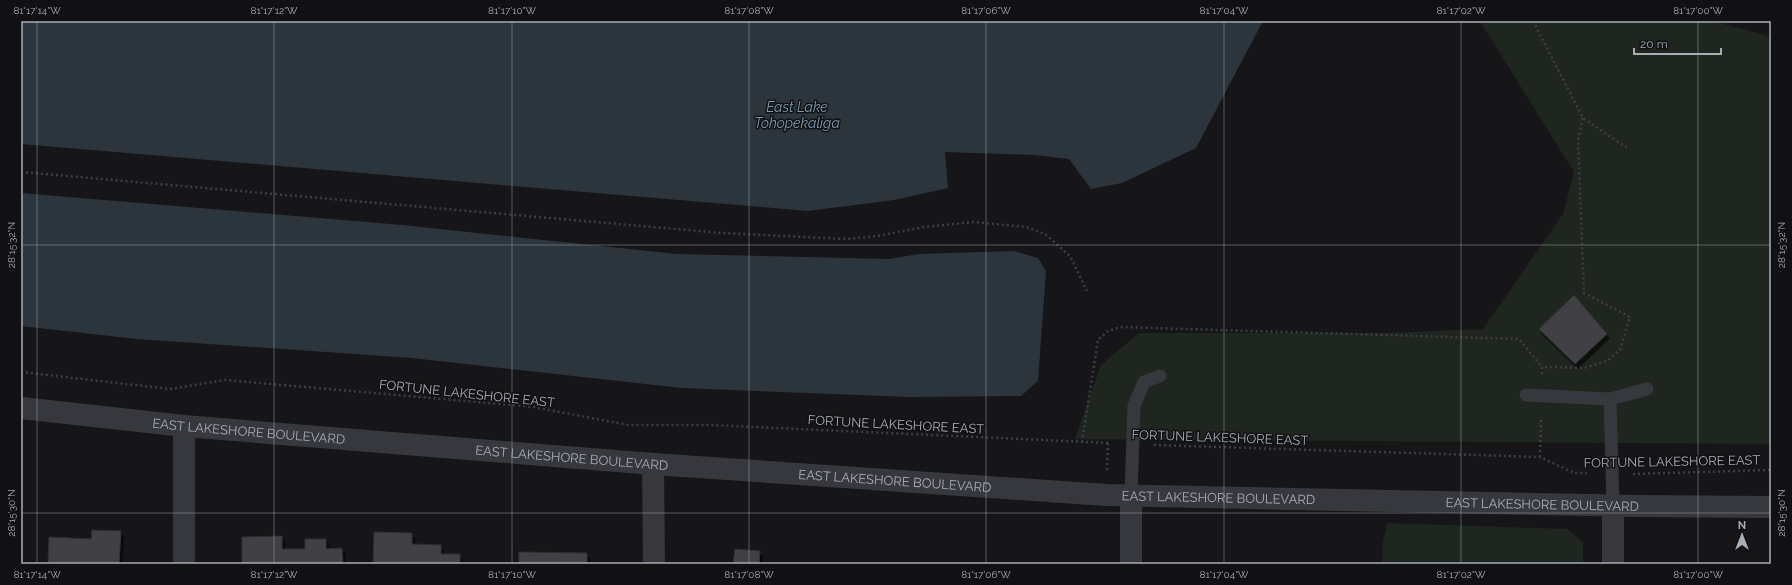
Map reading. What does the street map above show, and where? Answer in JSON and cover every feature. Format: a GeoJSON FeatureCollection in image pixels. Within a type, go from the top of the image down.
{"type":"FeatureCollection","features":[{"type":"Feature","properties":{"kind":"street","name":"EAST LAKESHORE BOULEVARD"},"geometry":{"type":"LineString","coordinates":[[21,408],[184,426],[653,464],[1098,495],[1613,506],[1771,507]]}},
{"type":"Feature","properties":{"kind":"street"},"geometry":{"type":"LineString","coordinates":[[184,426],[184,564]]}},
{"type":"Feature","properties":{"kind":"street"},"geometry":{"type":"LineString","coordinates":[[653,464],[654,564]]}},
{"type":"Feature","properties":{"kind":"street"},"geometry":{"type":"LineString","coordinates":[[1131,495],[1131,564]]}},
{"type":"Feature","properties":{"kind":"street"},"geometry":{"type":"LineString","coordinates":[[1613,506],[1613,564]]}},
{"type":"Feature","properties":{"kind":"lane"},"geometry":{"type":"LineString","coordinates":[[1131,495],[1134,406],[1144,382],[1160,376]]}},
{"type":"Feature","properties":{"kind":"lane"},"geometry":{"type":"LineString","coordinates":[[1526,395],[1542,394],[1610,399],[1647,389]]}},
{"type":"Feature","properties":{"kind":"lane"},"geometry":{"type":"LineString","coordinates":[[1610,399],[1613,506]]}},
{"type":"Feature","properties":{"kind":"path"},"geometry":{"type":"LineString","coordinates":[[1533,21],[1583,118],[1627,148]]}},
{"type":"Feature","properties":{"kind":"path"},"geometry":{"type":"LineString","coordinates":[[1542,367],[1584,368],[1607,361],[1620,350],[1630,317],[1584,293],[1578,140],[1583,118]]}},
{"type":"Feature","properties":{"kind":"path"},"geometry":{"type":"LineString","coordinates":[[21,172],[722,233],[846,239],[878,236],[924,227],[974,222],[1026,226],[1045,234],[1070,256],[1087,291]]}},
{"type":"Feature","properties":{"kind":"path"},"geometry":{"type":"LineString","coordinates":[[1082,442],[1098,340],[1108,331],[1120,327],[1518,339],[1542,367],[1540,457]]}},
{"type":"Feature","properties":{"kind":"path","name":"FORTUNE LAKESHORE EAST"},"geometry":{"type":"LineString","coordinates":[[21,372],[170,389],[225,380],[534,407],[628,425],[709,425],[1132,444],[1540,457],[1574,473],[1612,474],[1771,470]]}},
{"type":"Feature","properties":{"kind":"shaded area"},"geometry":{"type":"Polygon","coordinates":[[[1480,21],[1712,21],[1765,35],[1771,40],[1771,444],[1075,439],[1101,365],[1139,333],[1384,333],[1483,329],[1563,214],[1574,172],[1480,21]]]}},
{"type":"Feature","properties":{"kind":"shaded area"},"geometry":{"type":"Polygon","coordinates":[[[1387,523],[1567,529],[1583,542],[1583,564],[1382,564],[1383,542],[1387,523]]]}},
{"type":"Feature","properties":{"kind":"water","name":"East Lake Tohopekaliga"},"geometry":{"type":"Polygon","coordinates":[[[21,21],[1263,21],[1196,148],[1122,183],[1091,189],[1069,159],[1035,155],[945,152],[948,188],[894,200],[808,211],[21,144],[21,21]]]}},
{"type":"Feature","properties":{"kind":"water"},"geometry":{"type":"Polygon","coordinates":[[[21,193],[402,225],[677,254],[889,259],[919,254],[1014,251],[1038,258],[1046,271],[1038,381],[1021,396],[910,397],[682,388],[412,358],[137,339],[21,326],[21,193]]]}},
{"type":"Feature","properties":{"kind":"building"},"geometry":{"type":"Polygon","coordinates":[[[1574,295],[1607,334],[1575,364],[1539,329],[1574,295]]]}},
{"type":"Feature","properties":{"kind":"building"},"geometry":{"type":"Polygon","coordinates":[[[92,530],[121,531],[119,564],[48,564],[49,537],[91,539],[92,530]]]}},
{"type":"Feature","properties":{"kind":"building"},"geometry":{"type":"Polygon","coordinates":[[[374,532],[412,533],[412,544],[441,545],[441,554],[460,554],[460,564],[373,564],[374,532]]]}},
{"type":"Feature","properties":{"kind":"building"},"geometry":{"type":"Polygon","coordinates":[[[282,536],[282,549],[305,549],[305,539],[326,539],[326,549],[342,548],[343,564],[242,564],[242,537],[282,536]]]}},
{"type":"Feature","properties":{"kind":"building"},"geometry":{"type":"Polygon","coordinates":[[[735,549],[760,551],[759,564],[733,564],[735,549]]]}},
{"type":"Feature","properties":{"kind":"building"},"geometry":{"type":"Polygon","coordinates":[[[519,552],[587,553],[587,564],[519,564],[519,552]]]}}]}
